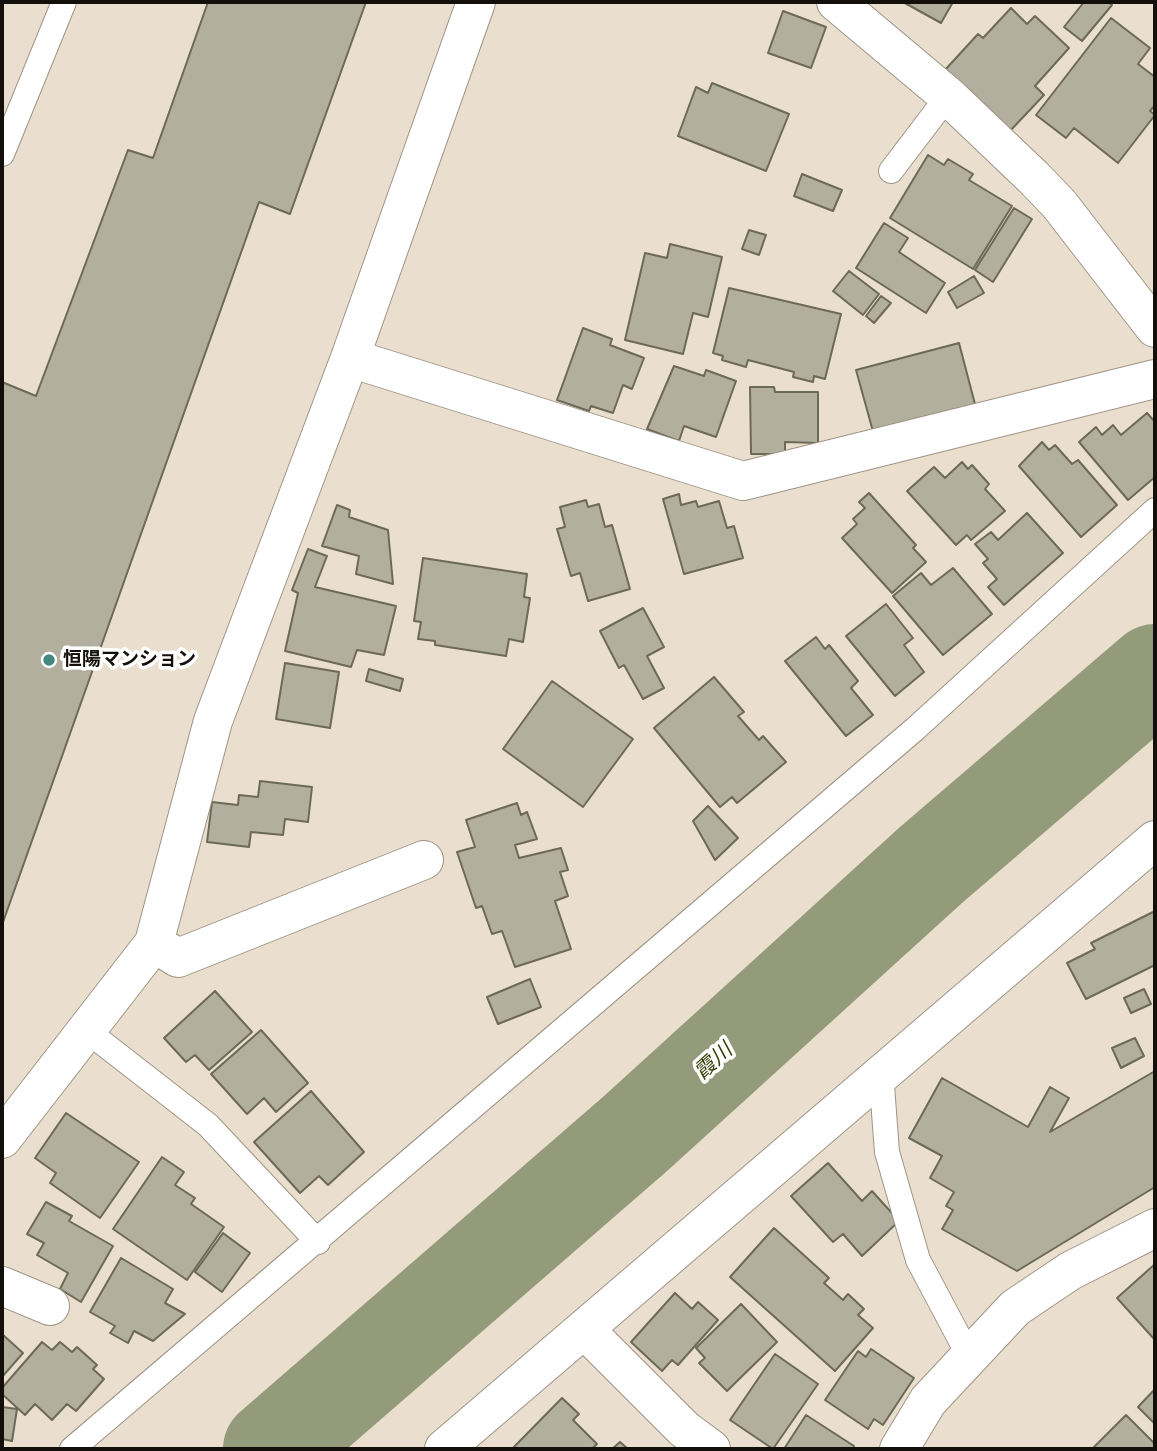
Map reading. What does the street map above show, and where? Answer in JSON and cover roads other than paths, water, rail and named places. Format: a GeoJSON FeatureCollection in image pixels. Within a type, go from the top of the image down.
{"type":"FeatureCollection","features":[{"type":"Feature","properties":{"kind":"street"},"geometry":{"type":"LineString","coordinates":[[2,1139],[155,943],[213,721],[350,358],[476,2]]}},
{"type":"Feature","properties":{"kind":"street"},"geometry":{"type":"LineString","coordinates":[[836,2],[948,96],[1059,204],[1155,327]]}},
{"type":"Feature","properties":{"kind":"street"},"geometry":{"type":"LineString","coordinates":[[350,358],[743,481],[1155,379]]}},
{"type":"Feature","properties":{"kind":"street"},"geometry":{"type":"LineString","coordinates":[[444,1449],[1155,839]]}},
{"type":"Feature","properties":{"kind":"street"},"geometry":{"type":"LineString","coordinates":[[155,943],[178,958],[424,860]]}},
{"type":"Feature","properties":{"kind":"street"},"geometry":{"type":"LineString","coordinates":[[899,1449],[928,1401],[1015,1308],[1070,1271],[1155,1228]]}},
{"type":"Feature","properties":{"kind":"street"},"geometry":{"type":"LineString","coordinates":[[2,1286],[50,1306]]}},
{"type":"Feature","properties":{"kind":"street"},"geometry":{"type":"LineString","coordinates":[[584,1329],[684,1429],[712,1449]]}},
{"type":"Feature","properties":{"kind":"lane"},"geometry":{"type":"LineString","coordinates":[[2,154],[64,2]]}},
{"type":"Feature","properties":{"kind":"lane"},"geometry":{"type":"LineString","coordinates":[[891,171],[948,96]]}},
{"type":"Feature","properties":{"kind":"lane"},"geometry":{"type":"LineString","coordinates":[[72,1449],[915,729],[1155,510]]}},
{"type":"Feature","properties":{"kind":"lane"},"geometry":{"type":"LineString","coordinates":[[86,1030],[208,1125],[317,1242]]}},
{"type":"Feature","properties":{"kind":"lane"},"geometry":{"type":"LineString","coordinates":[[881,1073],[882,1116],[887,1152],[918,1260],[969,1356]]}},
{"type":"Feature","properties":{"kind":"waterway","name":"霞川"},"geometry":{"type":"LineString","coordinates":[[272,1449],[635,1134],[931,865],[1155,673]]}},
{"type":"Feature","properties":{"kind":"place","name":"恒陽マンション"},"geometry":{"type":"Point","coordinates":[49,660]}}]}
